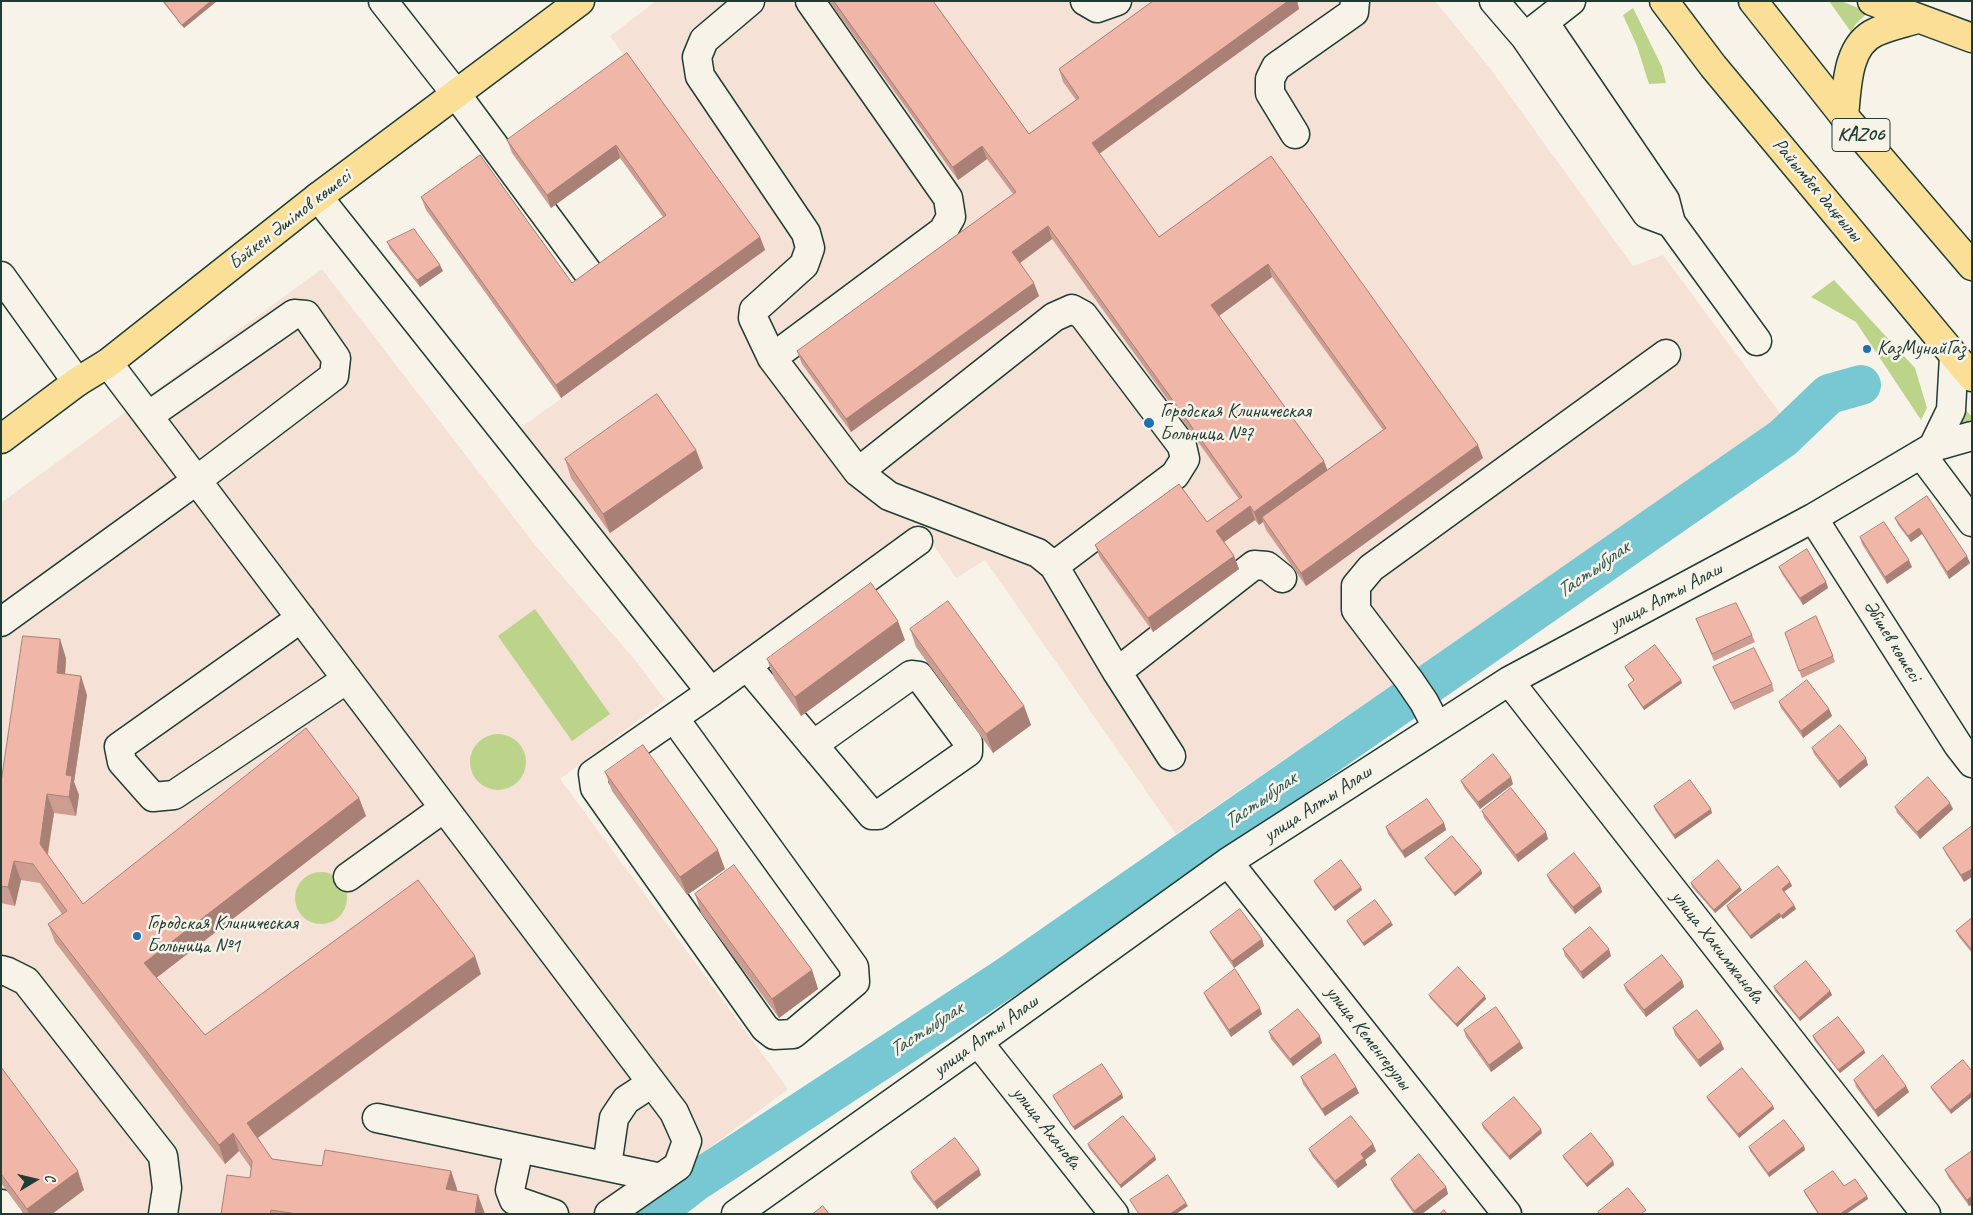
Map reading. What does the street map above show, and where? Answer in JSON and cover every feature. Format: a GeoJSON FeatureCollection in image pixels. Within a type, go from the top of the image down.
{"type":"FeatureCollection","features":[{"type":"Feature","properties":{"kind":"main road","name":"Бәйкен Әшімов көшесі"},"geometry":{"type":"LineString","coordinates":[[1,439],[77,382],[108,363],[318,197],[580,1]]}},
{"type":"Feature","properties":{"kind":"main road","name":"Райымбек даңғылы"},"geometry":{"type":"LineString","coordinates":[[1664,1],[1713,66],[1972,377]]}},
{"type":"Feature","properties":{"kind":"main road","name":"KАZ06"},"geometry":{"type":"LineString","coordinates":[[1753,1],[1844,116],[1972,266]]}},
{"type":"Feature","properties":{"kind":"main road"},"geometry":{"type":"LineString","coordinates":[[1872,1],[1972,38]]}},
{"type":"Feature","properties":{"kind":"main road"},"geometry":{"type":"LineString","coordinates":[[1844,116],[1849,72],[1858,48],[1874,32],[1917,19]]}},
{"type":"Feature","properties":{"kind":"street"},"geometry":{"type":"LineString","coordinates":[[750,1],[704,40],[696,56],[700,76],[806,233],[810,248],[804,265],[754,310],[753,318],[772,358],[858,472],[889,496],[1038,553],[1054,566],[1171,756]]}},
{"type":"Feature","properties":{"kind":"street"},"geometry":{"type":"LineString","coordinates":[[772,358],[943,231],[951,217],[948,198],[810,1]]}},
{"type":"Feature","properties":{"kind":"street"},"geometry":{"type":"LineString","coordinates":[[1085,1],[1097,8],[1117,1]]}},
{"type":"Feature","properties":{"kind":"street"},"geometry":{"type":"LineString","coordinates":[[1295,134],[1270,93],[1270,79],[1276,67],[1354,12],[1356,1]]}},
{"type":"Feature","properties":{"kind":"street"},"geometry":{"type":"LineString","coordinates":[[1494,1],[1535,30],[1647,214],[1671,223],[1756,340]]}},
{"type":"Feature","properties":{"kind":"street"},"geometry":{"type":"LineString","coordinates":[[1535,30],[1571,1]]}},
{"type":"Feature","properties":{"kind":"street"},"geometry":{"type":"LineString","coordinates":[[390,4],[595,282]]}},
{"type":"Feature","properties":{"kind":"street"},"geometry":{"type":"LineString","coordinates":[[318,197],[711,692]]}},
{"type":"Feature","properties":{"kind":"street"},"geometry":{"type":"LineString","coordinates":[[1,276],[77,382]]}},
{"type":"Feature","properties":{"kind":"street"},"geometry":{"type":"LineString","coordinates":[[858,472],[1054,317],[1072,309],[1083,315],[1182,446],[1185,459],[1174,475],[1054,566]]}},
{"type":"Feature","properties":{"kind":"street"},"geometry":{"type":"LineString","coordinates":[[1,622],[197,480],[334,376],[336,358],[306,315],[294,314],[148,416]]}},
{"type":"Feature","properties":{"kind":"street"},"geometry":{"type":"LineString","coordinates":[[1437,727],[1417,691],[1356,610],[1356,586],[1370,568],[1666,354]]}},
{"type":"Feature","properties":{"kind":"street"},"geometry":{"type":"LineString","coordinates":[[1954,356],[1951,410],[1927,450],[1972,522]]}},
{"type":"Feature","properties":{"kind":"street"},"geometry":{"type":"LineString","coordinates":[[108,363],[674,1112],[687,1141],[678,1166],[608,1214]]}},
{"type":"Feature","properties":{"kind":"street","name":"улица Алты Алаш"},"geometry":{"type":"LineString","coordinates":[[736,1214],[1228,862],[1509,681],[1814,518],[1927,450],[1972,436]]}},
{"type":"Feature","properties":{"kind":"street","name":"Әбішев көшесі"},"geometry":{"type":"LineString","coordinates":[[1814,518],[1958,745],[1972,762]]}},
{"type":"Feature","properties":{"kind":"street"},"geometry":{"type":"LineString","coordinates":[[674,718],[854,966],[855,982],[793,1034],[774,1035],[765,1028],[595,788],[593,774],[711,692],[918,541]]}},
{"type":"Feature","properties":{"kind":"street"},"geometry":{"type":"LineString","coordinates":[[1118,672],[1254,566],[1267,566],[1282,578]]}},
{"type":"Feature","properties":{"kind":"street"},"geometry":{"type":"LineString","coordinates":[[301,618],[119,747],[122,762],[152,797],[174,795],[347,679]]}},
{"type":"Feature","properties":{"kind":"street"},"geometry":{"type":"LineString","coordinates":[[747,666],[872,815],[878,815],[968,752],[968,742],[919,676],[911,675],[813,744]]}},
{"type":"Feature","properties":{"kind":"street","name":"улица Хакимжанова"},"geometry":{"type":"LineString","coordinates":[[1509,681],[1926,1214]]}},
{"type":"Feature","properties":{"kind":"street"},"geometry":{"type":"LineString","coordinates":[[348,877],[444,808]]}},
{"type":"Feature","properties":{"kind":"street","name":"улица Кеменгерулы"},"geometry":{"type":"LineString","coordinates":[[1228,862],[1507,1214]]}},
{"type":"Feature","properties":{"kind":"street"},"geometry":{"type":"LineString","coordinates":[[1,970],[26,982],[163,1156],[167,1188],[162,1214]]}},
{"type":"Feature","properties":{"kind":"street","name":"улица Аханова"},"geometry":{"type":"LineString","coordinates":[[978,1042],[1114,1214]]}},
{"type":"Feature","properties":{"kind":"street"},"geometry":{"type":"LineString","coordinates":[[607,1166],[614,1118],[626,1100],[652,1083]]}},
{"type":"Feature","properties":{"kind":"street"},"geometry":{"type":"LineString","coordinates":[[378,1118],[661,1178]]}},
{"type":"Feature","properties":{"kind":"street"},"geometry":{"type":"LineString","coordinates":[[519,1148],[510,1190],[514,1200],[554,1214]]}},
{"type":"Feature","properties":{"kind":"street"},"geometry":{"type":"LineString","coordinates":[[1,1204],[8,1214]]}},
{"type":"Feature","properties":{"kind":"shaded area","name":"Городская Клиническая Больница №7"},"geometry":{"type":"Polygon","coordinates":[[[656,1],[1435,1],[1489,67],[1633,266],[1663,255],[1782,416],[1176,834],[985,560],[956,578],[918,523],[713,671],[518,430],[765,250],[610,36],[656,1]]]}},
{"type":"Feature","properties":{"kind":"shaded area"},"geometry":{"type":"Polygon","coordinates":[[[322,269],[535,545],[636,661],[665,700],[560,779],[788,1089],[621,1214],[1,1214],[1,503],[322,269]]]}},
{"type":"Feature","properties":{"kind":"green space"},"geometry":{"type":"Polygon","coordinates":[[[1829,1],[1841,1],[1868,12],[1851,32],[1829,1]]]}},
{"type":"Feature","properties":{"kind":"green space"},"geometry":{"type":"Polygon","coordinates":[[[1633,8],[1662,67],[1666,83],[1649,84],[1637,46],[1623,15],[1633,8]]]}},
{"type":"Feature","properties":{"kind":"green space"},"geometry":{"type":"Polygon","coordinates":[[[1834,280],[1915,368],[1927,408],[1921,420],[1856,322],[1811,297],[1834,280]]]}},
{"type":"Feature","properties":{"kind":"green space"},"geometry":{"type":"Polygon","coordinates":[[[1959,402],[1972,417],[1972,426],[1951,429],[1959,402]]]}},
{"type":"Feature","properties":{"kind":"green space"},"geometry":{"type":"Polygon","coordinates":[[[535,609],[610,714],[572,741],[498,636],[535,609]]]}},
{"type":"Feature","properties":{"kind":"green space"},"geometry":{"type":"Polygon","coordinates":[[[492,734],[504,734],[514,738],[522,746],[526,762],[522,778],[514,786],[504,790],[492,790],[482,786],[474,778],[470,768],[470,756],[474,746],[482,738],[492,734]]]}},
{"type":"Feature","properties":{"kind":"green space"},"geometry":{"type":"Polygon","coordinates":[[[321,872],[335,876],[343,884],[347,898],[343,912],[335,920],[321,924],[307,920],[299,912],[295,898],[299,884],[307,876],[321,872]]]}},
{"type":"Feature","properties":{"kind":"building"},"geometry":{"type":"Polygon","coordinates":[[[164,1],[211,1],[182,25],[164,1]]]}},
{"type":"Feature","properties":{"kind":"building","name":"Городская Клиническая Больница №7"},"geometry":{"type":"Polygon","coordinates":[[[834,1],[933,1],[1029,134],[1079,98],[1059,69],[1153,1],[1288,1],[1092,143],[1159,237],[1271,156],[1478,445],[1301,573],[1262,517],[1386,428],[1268,264],[1211,305],[1324,461],[1254,512],[1250,506],[1216,531],[1234,556],[1148,618],[1095,545],[1179,484],[1207,522],[1242,497],[1048,226],[1012,252],[1034,283],[846,419],[797,351],[1016,192],[982,146],[953,167],[834,1]]]}},
{"type":"Feature","properties":{"kind":"building"},"geometry":{"type":"Polygon","coordinates":[[[627,53],[760,237],[556,385],[421,197],[480,155],[572,283],[666,215],[616,145],[547,195],[507,140],[627,53]]]}},
{"type":"Feature","properties":{"kind":"building"},"geometry":{"type":"Polygon","coordinates":[[[414,229],[440,265],[417,280],[387,242],[414,229]]]}},
{"type":"Feature","properties":{"kind":"building"},"geometry":{"type":"Polygon","coordinates":[[[657,394],[696,450],[603,514],[565,459],[657,394]]]}},
{"type":"Feature","properties":{"kind":"building"},"geometry":{"type":"Polygon","coordinates":[[[1927,496],[1967,556],[1947,572],[1919,528],[1908,536],[1895,518],[1927,496]]]}},
{"type":"Feature","properties":{"kind":"building"},"geometry":{"type":"Polygon","coordinates":[[[1884,522],[1909,560],[1885,577],[1860,537],[1884,522]]]}},
{"type":"Feature","properties":{"kind":"building"},"geometry":{"type":"Polygon","coordinates":[[[1807,549],[1826,582],[1800,598],[1779,567],[1807,549]]]}},
{"type":"Feature","properties":{"kind":"building"},"geometry":{"type":"Polygon","coordinates":[[[871,583],[898,621],[795,697],[767,659],[871,583]]]}},
{"type":"Feature","properties":{"kind":"building"},"geometry":{"type":"Polygon","coordinates":[[[948,601],[1024,706],[986,734],[910,629],[948,601]]]}},
{"type":"Feature","properties":{"kind":"building"},"geometry":{"type":"Polygon","coordinates":[[[1736,603],[1752,635],[1712,654],[1696,619],[1736,603]]]}},
{"type":"Feature","properties":{"kind":"building"},"geometry":{"type":"Polygon","coordinates":[[[1816,616],[1833,656],[1799,671],[1785,633],[1816,616]]]}},
{"type":"Feature","properties":{"kind":"building","name":"Городская Клиническая Больница №1"},"geometry":{"type":"Polygon","coordinates":[[[23,636],[60,639],[57,673],[81,676],[66,775],[72,776],[69,797],[47,794],[40,844],[83,904],[306,728],[359,798],[144,963],[205,1035],[418,880],[475,956],[247,1123],[272,1159],[322,1166],[325,1150],[451,1171],[446,1189],[478,1195],[475,1214],[297,1214],[271,1210],[270,1214],[221,1214],[227,1175],[250,1178],[252,1161],[233,1133],[219,1145],[48,924],[67,911],[33,864],[14,861],[8,887],[1,886],[1,783],[23,636]]]}},
{"type":"Feature","properties":{"kind":"building"},"geometry":{"type":"Polygon","coordinates":[[[1655,645],[1681,680],[1643,707],[1628,685],[1634,680],[1625,667],[1655,645]]]}},
{"type":"Feature","properties":{"kind":"building"},"geometry":{"type":"Polygon","coordinates":[[[1754,648],[1772,684],[1731,703],[1713,667],[1754,648]]]}},
{"type":"Feature","properties":{"kind":"building"},"geometry":{"type":"Polygon","coordinates":[[[1807,680],[1829,709],[1801,731],[1779,702],[1807,680]]]}},
{"type":"Feature","properties":{"kind":"building"},"geometry":{"type":"Polygon","coordinates":[[[1840,725],[1866,758],[1838,781],[1812,748],[1840,725]]]}},
{"type":"Feature","properties":{"kind":"building"},"geometry":{"type":"Polygon","coordinates":[[[643,745],[718,850],[680,877],[605,772],[643,745]]]}},
{"type":"Feature","properties":{"kind":"building"},"geometry":{"type":"Polygon","coordinates":[[[1493,754],[1511,777],[1478,802],[1461,781],[1493,754]]]}},
{"type":"Feature","properties":{"kind":"building"},"geometry":{"type":"Polygon","coordinates":[[[1928,777],[1950,803],[1917,832],[1895,807],[1928,777]]]}},
{"type":"Feature","properties":{"kind":"building"},"geometry":{"type":"Polygon","coordinates":[[[1690,780],[1711,809],[1674,835],[1654,806],[1690,780]]]}},
{"type":"Feature","properties":{"kind":"building"},"geometry":{"type":"Polygon","coordinates":[[[1511,788],[1546,832],[1516,855],[1482,811],[1511,788]]]}},
{"type":"Feature","properties":{"kind":"building"},"geometry":{"type":"Polygon","coordinates":[[[1427,799],[1444,823],[1402,851],[1386,827],[1427,799]]]}},
{"type":"Feature","properties":{"kind":"building"},"geometry":{"type":"Polygon","coordinates":[[[1972,826],[1972,869],[1961,875],[1943,848],[1972,826]]]}},
{"type":"Feature","properties":{"kind":"building"},"geometry":{"type":"Polygon","coordinates":[[[1452,836],[1481,870],[1454,893],[1425,858],[1452,836]]]}},
{"type":"Feature","properties":{"kind":"building"},"geometry":{"type":"Polygon","coordinates":[[[1574,853],[1600,886],[1573,907],[1547,875],[1574,853]]]}},
{"type":"Feature","properties":{"kind":"building"},"geometry":{"type":"Polygon","coordinates":[[[1341,860],[1361,887],[1333,907],[1314,881],[1341,860]]]}},
{"type":"Feature","properties":{"kind":"building"},"geometry":{"type":"Polygon","coordinates":[[[1718,860],[1740,887],[1714,910],[1691,883],[1718,860]]]}},
{"type":"Feature","properties":{"kind":"building"},"geometry":{"type":"Polygon","coordinates":[[[734,865],[812,970],[772,999],[695,894],[734,865]]]}},
{"type":"Feature","properties":{"kind":"building"},"geometry":{"type":"Polygon","coordinates":[[[1778,866],[1790,882],[1782,889],[1794,905],[1781,916],[1779,913],[1750,936],[1727,906],[1778,866]]]}},
{"type":"Feature","properties":{"kind":"building"},"geometry":{"type":"Polygon","coordinates":[[[1375,900],[1391,922],[1363,943],[1347,921],[1375,900]]]}},
{"type":"Feature","properties":{"kind":"building"},"geometry":{"type":"Polygon","coordinates":[[[1240,909],[1262,939],[1232,961],[1210,932],[1240,909]]]}},
{"type":"Feature","properties":{"kind":"building"},"geometry":{"type":"Polygon","coordinates":[[[1972,918],[1972,950],[1956,931],[1972,918]]]}},
{"type":"Feature","properties":{"kind":"building"},"geometry":{"type":"Polygon","coordinates":[[[1590,927],[1609,949],[1581,972],[1563,949],[1590,927]]]}},
{"type":"Feature","properties":{"kind":"building"},"geometry":{"type":"Polygon","coordinates":[[[1662,955],[1682,980],[1644,1010],[1624,985],[1662,955]]]}},
{"type":"Feature","properties":{"kind":"building"},"geometry":{"type":"Polygon","coordinates":[[[1806,961],[1830,991],[1799,1018],[1774,987],[1806,961]]]}},
{"type":"Feature","properties":{"kind":"building"},"geometry":{"type":"Polygon","coordinates":[[[1458,967],[1485,996],[1456,1024],[1429,995],[1458,967]]]}},
{"type":"Feature","properties":{"kind":"building"},"geometry":{"type":"Polygon","coordinates":[[[1235,969],[1260,1008],[1229,1030],[1204,993],[1235,969]]]}},
{"type":"Feature","properties":{"kind":"building"},"geometry":{"type":"Polygon","coordinates":[[[1496,1007],[1520,1042],[1489,1065],[1464,1030],[1496,1007]]]}},
{"type":"Feature","properties":{"kind":"building"},"geometry":{"type":"Polygon","coordinates":[[[1298,1009],[1320,1036],[1290,1059],[1269,1032],[1298,1009]]]}},
{"type":"Feature","properties":{"kind":"building"},"geometry":{"type":"Polygon","coordinates":[[[1697,1010],[1721,1042],[1698,1060],[1673,1028],[1697,1010]]]}},
{"type":"Feature","properties":{"kind":"building"},"geometry":{"type":"Polygon","coordinates":[[[1838,1017],[1864,1050],[1838,1070],[1813,1036],[1838,1017]]]}},
{"type":"Feature","properties":{"kind":"building"},"geometry":{"type":"Polygon","coordinates":[[[1335,1054],[1356,1087],[1322,1109],[1301,1077],[1335,1054]]]}},
{"type":"Feature","properties":{"kind":"building"},"geometry":{"type":"Polygon","coordinates":[[[1883,1055],[1906,1086],[1875,1110],[1854,1080],[1883,1055]]]}},
{"type":"Feature","properties":{"kind":"building"},"geometry":{"type":"Polygon","coordinates":[[[1963,1060],[1972,1071],[1972,1092],[1950,1110],[1931,1087],[1963,1060]]]}},
{"type":"Feature","properties":{"kind":"building"},"geometry":{"type":"Polygon","coordinates":[[[1102,1064],[1122,1094],[1073,1127],[1053,1096],[1102,1064]]]}},
{"type":"Feature","properties":{"kind":"building"},"geometry":{"type":"Polygon","coordinates":[[[1,1067],[78,1171],[27,1209],[1,1174],[1,1067]]]}},
{"type":"Feature","properties":{"kind":"building"},"geometry":{"type":"Polygon","coordinates":[[[1742,1068],[1773,1106],[1738,1134],[1707,1097],[1742,1068]]]}},
{"type":"Feature","properties":{"kind":"building"},"geometry":{"type":"Polygon","coordinates":[[[1514,1097],[1541,1129],[1509,1156],[1482,1124],[1514,1097]]]}},
{"type":"Feature","properties":{"kind":"building"},"geometry":{"type":"Polygon","coordinates":[[[1123,1116],[1155,1156],[1120,1185],[1088,1144],[1123,1116]]]}},
{"type":"Feature","properties":{"kind":"building"},"geometry":{"type":"Polygon","coordinates":[[[1351,1116],[1373,1144],[1361,1154],[1364,1158],[1335,1181],[1309,1149],[1351,1116]]]}},
{"type":"Feature","properties":{"kind":"building"},"geometry":{"type":"Polygon","coordinates":[[[1784,1120],[1804,1146],[1768,1173],[1749,1147],[1784,1120]]]}},
{"type":"Feature","properties":{"kind":"building"},"geometry":{"type":"Polygon","coordinates":[[[1591,1133],[1613,1161],[1586,1184],[1563,1156],[1591,1133]]]}},
{"type":"Feature","properties":{"kind":"building"},"geometry":{"type":"Polygon","coordinates":[[[955,1138],[979,1169],[934,1202],[911,1172],[955,1138]]]}},
{"type":"Feature","properties":{"kind":"building"},"geometry":{"type":"Polygon","coordinates":[[[1972,1151],[1972,1196],[1967,1200],[1945,1170],[1972,1151]]]}},
{"type":"Feature","properties":{"kind":"building"},"geometry":{"type":"Polygon","coordinates":[[[1419,1154],[1446,1187],[1414,1211],[1391,1179],[1419,1154]]]}},
{"type":"Feature","properties":{"kind":"building"},"geometry":{"type":"Polygon","coordinates":[[[1833,1171],[1844,1186],[1855,1179],[1867,1196],[1840,1214],[1819,1214],[1804,1191],[1833,1171]]]}},
{"type":"Feature","properties":{"kind":"building"},"geometry":{"type":"Polygon","coordinates":[[[1168,1175],[1186,1203],[1170,1214],[1139,1214],[1130,1200],[1168,1175]]]}},
{"type":"Feature","properties":{"kind":"building"},"geometry":{"type":"Polygon","coordinates":[[[1628,1188],[1646,1210],[1641,1214],[1600,1214],[1598,1212],[1628,1188]]]}},
{"type":"Feature","properties":{"kind":"building"},"geometry":{"type":"Polygon","coordinates":[[[823,1206],[829,1214],[813,1214],[823,1206]]]}},
{"type":"Feature","properties":{"kind":"waterway","name":"Тастыбулак"},"geometry":{"type":"LineString","coordinates":[[653,1214],[696,1181],[1007,977],[1783,438],[1829,394],[1861,385]]}},
{"type":"Feature","properties":{"kind":"place","name":"КазМунайГаз"},"geometry":{"type":"Point","coordinates":[1867,349]}},
{"type":"Feature","properties":{"kind":"place","name":"Городская Клиническая Больница №7"},"geometry":{"type":"Point","coordinates":[1149,423]}},
{"type":"Feature","properties":{"kind":"place","name":"Городская Клиническая Больница №1"},"geometry":{"type":"Point","coordinates":[137,936]}}]}
